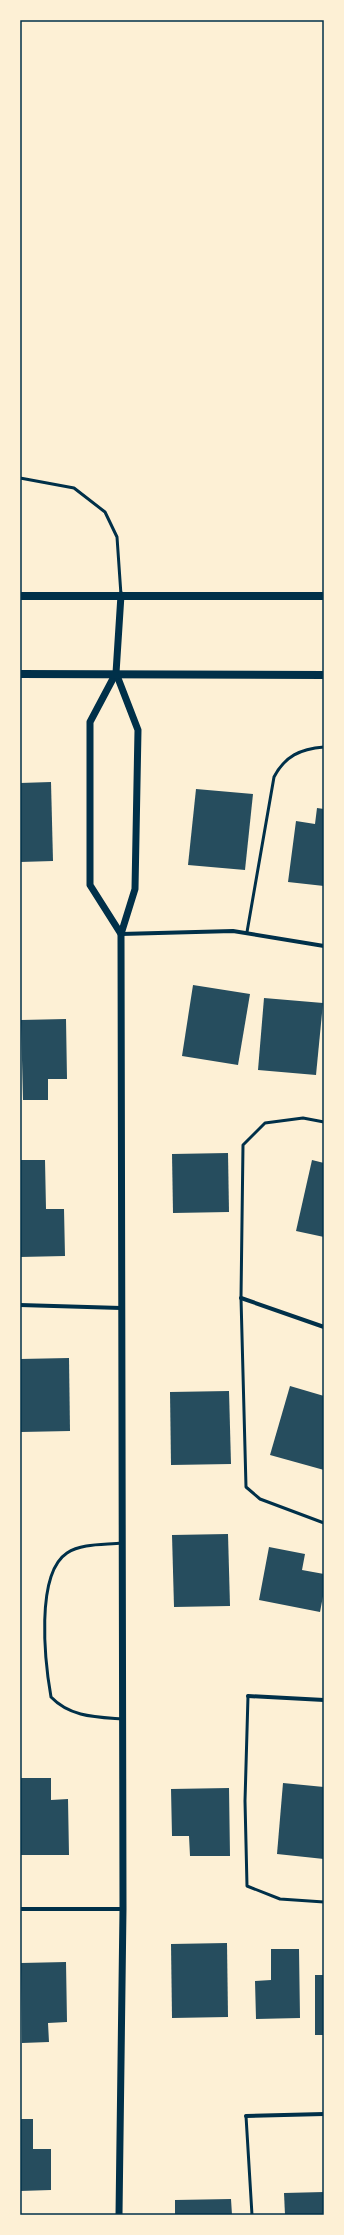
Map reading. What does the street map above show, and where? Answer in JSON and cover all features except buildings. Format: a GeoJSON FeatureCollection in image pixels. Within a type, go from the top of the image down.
{"type":"FeatureCollection","features":[{"type":"Feature","properties":{"kind":"main road"},"geometry":{"type":"LineString","coordinates":[[20,596],[324,596]]}},
{"type":"Feature","properties":{"kind":"main road"},"geometry":{"type":"LineString","coordinates":[[20,674],[324,674]]}},
{"type":"Feature","properties":{"kind":"street"},"geometry":{"type":"LineString","coordinates":[[121,595],[116,673],[90,722],[90,885],[121,934]]}},
{"type":"Feature","properties":{"kind":"street"},"geometry":{"type":"LineString","coordinates":[[116,673],[138,730],[134,889],[121,934],[123,1909],[119,2215]]}},
{"type":"Feature","properties":{"kind":"street"},"geometry":{"type":"LineString","coordinates":[[121,934],[233,931],[248,932],[324,946]]}},
{"type":"Feature","properties":{"kind":"street"},"geometry":{"type":"LineString","coordinates":[[241,1298],[324,1327]]}},
{"type":"Feature","properties":{"kind":"street"},"geometry":{"type":"LineString","coordinates":[[20,1305],[121,1308]]}},
{"type":"Feature","properties":{"kind":"street"},"geometry":{"type":"LineString","coordinates":[[248,1696],[324,1700]]}},
{"type":"Feature","properties":{"kind":"street"},"geometry":{"type":"LineString","coordinates":[[20,1909],[123,1909]]}},
{"type":"Feature","properties":{"kind":"street"},"geometry":{"type":"LineString","coordinates":[[246,2116],[324,2114]]}},
{"type":"Feature","properties":{"kind":"lane"},"geometry":{"type":"LineString","coordinates":[[20,478],[74,488],[105,512],[117,537],[121,595]]}},
{"type":"Feature","properties":{"kind":"lane"},"geometry":{"type":"LineString","coordinates":[[248,932],[274,777],[280,766],[293,754],[307,748],[324,747]]}},
{"type":"Feature","properties":{"kind":"lane"},"geometry":{"type":"LineString","coordinates":[[324,1122],[303,1118],[265,1123],[243,1145],[241,1298],[246,1487],[260,1499],[324,1523]]}},
{"type":"Feature","properties":{"kind":"lane"},"geometry":{"type":"LineString","coordinates":[[122,1543],[80,1547],[67,1553],[56,1565],[50,1576],[45,1600],[50,1697],[58,1705],[70,1711],[90,1717],[122,1719]]}},
{"type":"Feature","properties":{"kind":"lane"},"geometry":{"type":"LineString","coordinates":[[248,1696],[245,1801],[247,1886],[280,1899],[324,1902]]}},
{"type":"Feature","properties":{"kind":"lane"},"geometry":{"type":"LineString","coordinates":[[246,2116],[252,2215]]}}]}
